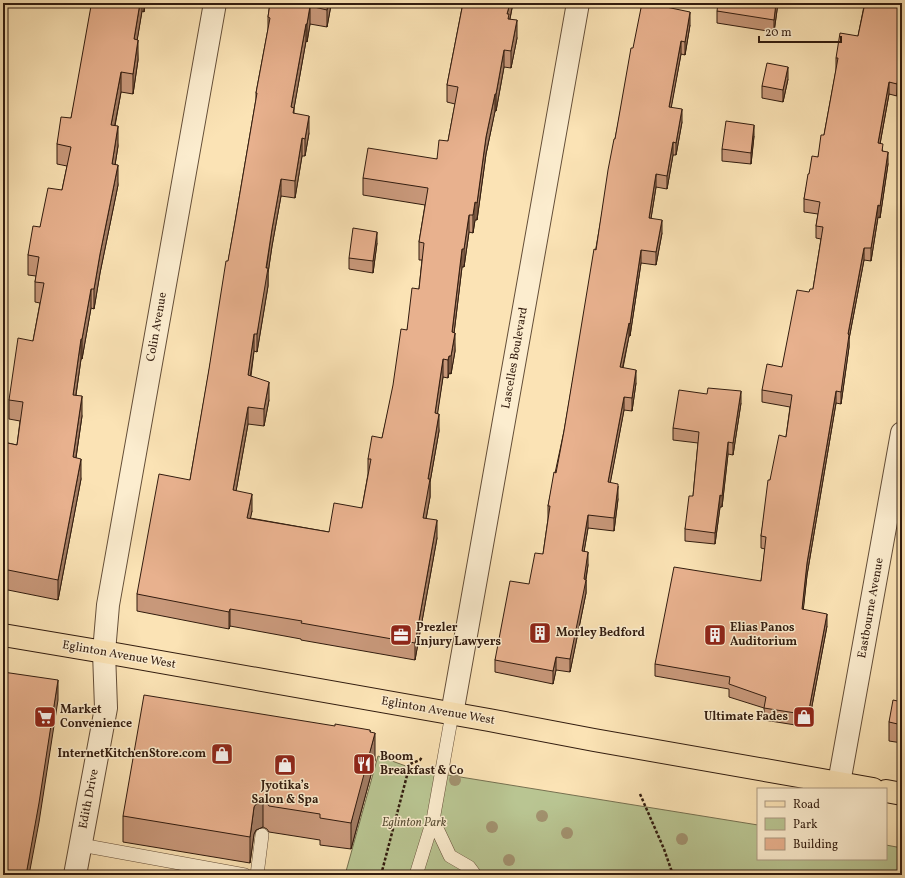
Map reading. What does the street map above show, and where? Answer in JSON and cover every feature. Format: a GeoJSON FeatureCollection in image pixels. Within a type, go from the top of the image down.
{"type":"FeatureCollection","features":[{"type":"Feature","properties":{"kind":"main road","name":"Eglinton Avenue West"},"geometry":{"type":"LineString","coordinates":[[3,635],[867,788]]}},
{"type":"Feature","properties":{"kind":"main road"},"geometry":{"type":"LineString","coordinates":[[887,791],[902,794]]}},
{"type":"Feature","properties":{"kind":"street","name":"Colin Avenue"},"geometry":{"type":"LineString","coordinates":[[104,652],[108,605],[215,3]]}},
{"type":"Feature","properties":{"kind":"street","name":"Lascelles Boulevard"},"geometry":{"type":"LineString","coordinates":[[452,714],[578,3]]}},
{"type":"Feature","properties":{"kind":"street","name":"Eastbourne Avenue"},"geometry":{"type":"LineString","coordinates":[[839,783],[902,433]]}},
{"type":"Feature","properties":{"kind":"street","name":"Edith Drive"},"geometry":{"type":"LineString","coordinates":[[77,875],[106,708],[104,652]]}},
{"type":"Feature","properties":{"kind":"lane"},"geometry":{"type":"LineString","coordinates":[[416,875],[433,820],[452,714]]}},
{"type":"Feature","properties":{"kind":"lane"},"geometry":{"type":"LineString","coordinates":[[433,820],[450,856],[469,867],[475,875]]}},
{"type":"Feature","properties":{"kind":"lane"},"geometry":{"type":"LineString","coordinates":[[257,875],[262,835]]}},
{"type":"Feature","properties":{"kind":"lane"},"geometry":{"type":"LineString","coordinates":[[81,845],[245,875]]}},
{"type":"Feature","properties":{"kind":"path"},"geometry":{"type":"LineString","coordinates":[[381,875],[410,764],[420,760]]}},
{"type":"Feature","properties":{"kind":"path"},"geometry":{"type":"LineString","coordinates":[[640,794],[664,849],[673,875]]}},
{"type":"Feature","properties":{"kind":"green space","name":"Eglinton Park"},"geometry":{"type":"Polygon","coordinates":[[[378,756],[417,770],[757,825],[757,860],[887,860],[887,845],[902,848],[902,875],[345,875],[378,756]]]}},
{"type":"Feature","properties":{"kind":"building"},"geometry":{"type":"Polygon","coordinates":[[[97,3],[140,3],[134,39],[138,40],[133,74],[121,72],[111,125],[118,126],[112,164],[118,165],[94,289],[91,289],[81,339],[73,395],[82,396],[73,457],[81,459],[58,580],[3,569],[3,442],[17,445],[23,402],[9,400],[18,338],[33,341],[44,283],[35,282],[39,257],[28,255],[33,226],[40,227],[48,188],[62,190],[71,147],[57,144],[61,117],[71,118],[91,6],[96,7],[97,3]]]}},
{"type":"Feature","properties":{"kind":"building"},"geometry":{"type":"Polygon","coordinates":[[[270,3],[328,3],[327,10],[310,6],[306,24],[291,107],[294,108],[293,113],[309,116],[305,139],[302,138],[295,181],[281,179],[272,229],[266,268],[268,268],[257,334],[254,334],[248,375],[269,382],[264,409],[248,407],[233,490],[252,494],[247,518],[329,532],[334,503],[362,508],[371,459],[368,459],[372,436],[382,438],[393,385],[401,329],[407,330],[412,288],[419,289],[424,243],[419,242],[428,188],[363,178],[368,148],[437,159],[439,140],[448,141],[458,87],[447,85],[463,3],[510,3],[507,14],[509,14],[508,19],[517,20],[511,51],[504,50],[486,137],[477,203],[475,202],[473,215],[469,215],[464,249],[462,249],[452,332],[455,333],[451,356],[449,356],[448,360],[443,359],[435,413],[439,414],[423,518],[437,520],[415,643],[301,623],[302,621],[230,609],[229,612],[137,594],[159,474],[190,480],[226,261],[228,261],[270,18],[268,17],[270,3]]]}},
{"type":"Feature","properties":{"kind":"building"},"geometry":{"type":"Polygon","coordinates":[[[642,3],[690,12],[685,42],[681,41],[669,107],[682,109],[676,143],[673,142],[667,176],[656,174],[649,218],[662,220],[656,252],[641,250],[630,324],[629,323],[620,367],[636,370],[632,398],[624,397],[608,482],[618,484],[614,518],[588,515],[582,551],[588,552],[584,579],[586,580],[570,659],[556,657],[553,671],[495,660],[510,581],[529,584],[535,553],[543,554],[550,506],[548,506],[554,472],[556,473],[564,431],[594,249],[596,250],[608,170],[631,48],[633,48],[642,3]]]}},
{"type":"Feature","properties":{"kind":"building"},"geometry":{"type":"Polygon","coordinates":[[[718,3],[776,3],[774,20],[717,11],[718,3]]]}},
{"type":"Feature","properties":{"kind":"building"},"geometry":{"type":"Polygon","coordinates":[[[865,3],[902,3],[902,55],[897,84],[889,82],[878,143],[883,144],[882,151],[888,152],[880,206],[878,205],[871,248],[864,248],[848,334],[841,392],[836,391],[807,563],[802,609],[827,614],[808,715],[764,708],[766,697],[729,684],[730,677],[655,664],[674,567],[761,581],[766,537],[761,536],[768,480],[770,480],[779,435],[786,437],[792,395],[762,390],[767,364],[782,367],[797,290],[809,292],[810,289],[813,289],[823,227],[816,226],[820,202],[804,199],[808,174],[812,156],[818,157],[821,135],[824,135],[838,58],[836,58],[840,33],[858,36],[865,3]]]}},
{"type":"Feature","properties":{"kind":"building"},"geometry":{"type":"Polygon","coordinates":[[[767,63],[788,67],[783,90],[762,86],[767,63]]]}},
{"type":"Feature","properties":{"kind":"building"},"geometry":{"type":"Polygon","coordinates":[[[726,121],[754,125],[751,153],[722,149],[726,121]]]}},
{"type":"Feature","properties":{"kind":"building"},"geometry":{"type":"Polygon","coordinates":[[[353,228],[377,232],[373,261],[349,258],[353,228]]]}},
{"type":"Feature","properties":{"kind":"building"},"geometry":{"type":"Polygon","coordinates":[[[708,388],[741,391],[733,443],[728,442],[722,496],[720,495],[715,533],[685,529],[689,496],[693,496],[699,432],[673,428],[679,390],[707,394],[708,388]]]}},
{"type":"Feature","properties":{"kind":"building"},"geometry":{"type":"Polygon","coordinates":[[[3,672],[58,680],[26,875],[3,875],[3,672]]]}},
{"type":"Feature","properties":{"kind":"building"},"geometry":{"type":"Polygon","coordinates":[[[144,695],[335,726],[335,724],[370,730],[370,732],[375,733],[351,823],[320,818],[320,814],[269,806],[263,801],[256,804],[254,807],[250,837],[123,816],[144,695]]]}},
{"type":"Feature","properties":{"kind":"building"},"geometry":{"type":"Polygon","coordinates":[[[893,700],[902,702],[902,725],[889,722],[893,700]]]}},
{"type":"Feature","properties":{"kind":"building"},"geometry":{"type":"Polygon","coordinates":[[[751,873],[763,875],[751,875],[751,873]]]}},
{"type":"Feature","properties":{"kind":"place","name":"Morley Bedford"},"geometry":{"type":"Point","coordinates":[540,633]}},
{"type":"Feature","properties":{"kind":"place","name":"Prezler Injury Lawyers"},"geometry":{"type":"Point","coordinates":[401,635]}},
{"type":"Feature","properties":{"kind":"place","name":"Elias Panos Auditorium"},"geometry":{"type":"Point","coordinates":[715,635]}},
{"type":"Feature","properties":{"kind":"place","name":"Market Convenience"},"geometry":{"type":"Point","coordinates":[45,717]}},
{"type":"Feature","properties":{"kind":"place","name":"Ultimate Fades"},"geometry":{"type":"Point","coordinates":[804,717]}},
{"type":"Feature","properties":{"kind":"place","name":"InternetKitchenStore.com"},"geometry":{"type":"Point","coordinates":[222,754]}},
{"type":"Feature","properties":{"kind":"place","name":"Boom Breakfast & Co"},"geometry":{"type":"Point","coordinates":[364,764]}},
{"type":"Feature","properties":{"kind":"place","name":"Jyotika’s Salon & Spa"},"geometry":{"type":"Point","coordinates":[285,765]}}]}
